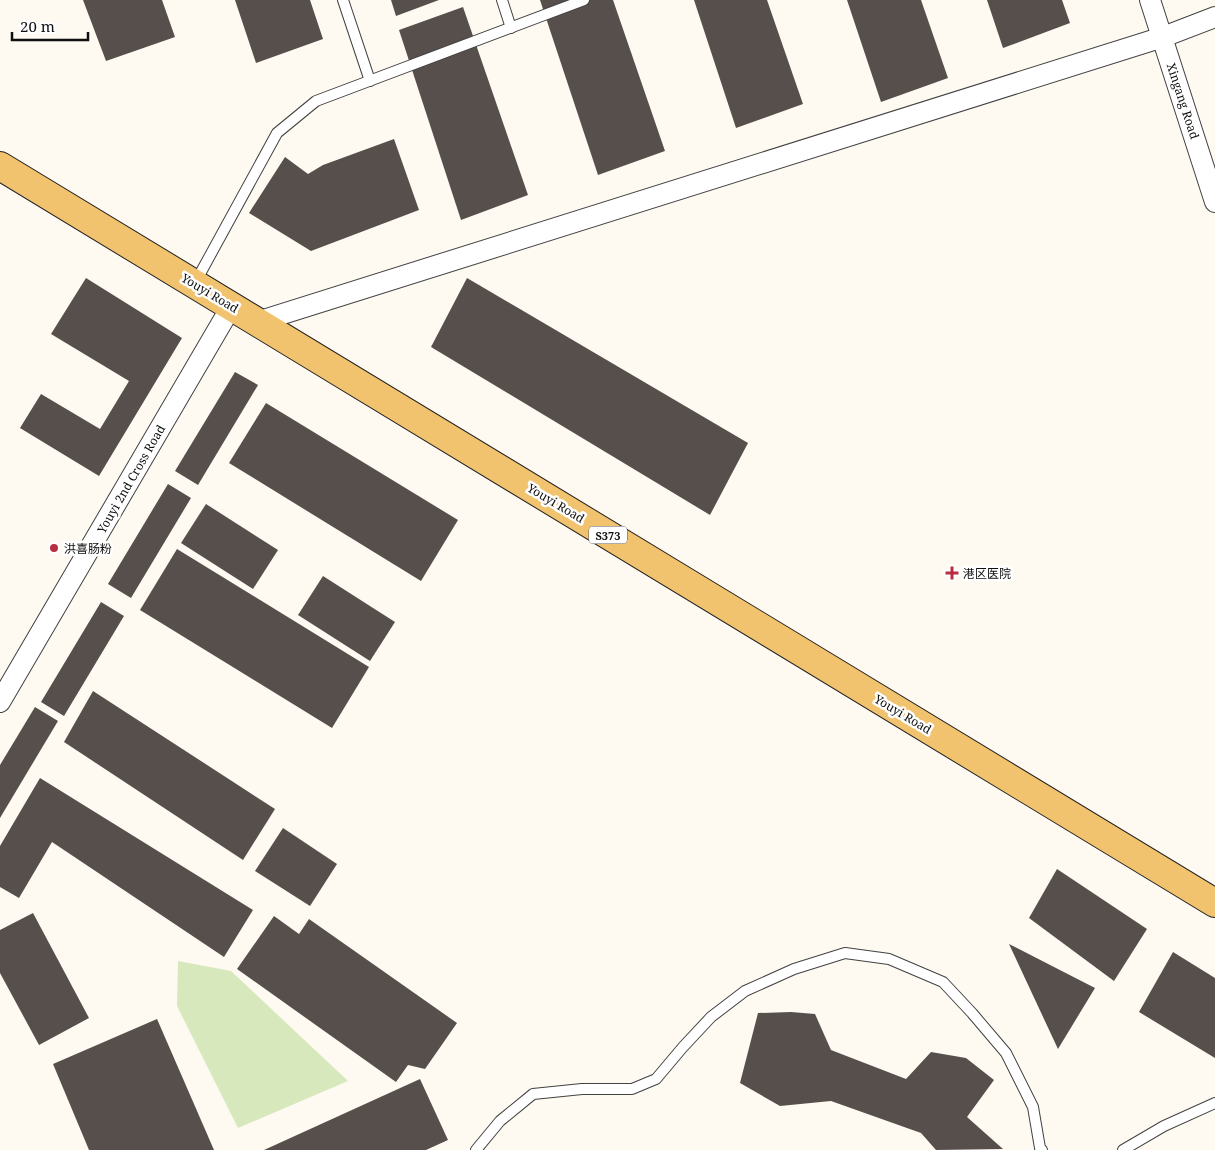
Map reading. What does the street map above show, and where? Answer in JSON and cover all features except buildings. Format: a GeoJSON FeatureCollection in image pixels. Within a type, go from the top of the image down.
{"type":"FeatureCollection","features":[{"type":"Feature","properties":{"kind":"main road","name":"Youyi Road"},"geometry":{"type":"LineString","coordinates":[[0,166],[1215,903]]}},
{"type":"Feature","properties":{"kind":"street","name":"Xingang Road"},"geometry":{"type":"LineString","coordinates":[[1150,0],[1215,202]]}},
{"type":"Feature","properties":{"kind":"street"},"geometry":{"type":"LineString","coordinates":[[257,322],[1163,37],[1215,17]]}},
{"type":"Feature","properties":{"kind":"street","name":"Youyi 2nd Cross Road"},"geometry":{"type":"LineString","coordinates":[[0,702],[231,306]]}},
{"type":"Feature","properties":{"kind":"lane"},"geometry":{"type":"LineString","coordinates":[[343,0],[370,81]]}},
{"type":"Feature","properties":{"kind":"lane"},"geometry":{"type":"LineString","coordinates":[[502,0],[511,28]]}},
{"type":"Feature","properties":{"kind":"lane"},"geometry":{"type":"LineString","coordinates":[[194,284],[277,133],[316,101],[584,0]]}},
{"type":"Feature","properties":{"kind":"lane"},"geometry":{"type":"LineString","coordinates":[[476,1150],[500,1120],[533,1094],[582,1089],[632,1089],[656,1079],[711,1017],[745,991],[794,969],[845,953],[889,959],[943,982],[1006,1053],[1033,1107],[1040,1148],[1042,1150]]}},
{"type":"Feature","properties":{"kind":"lane"},"geometry":{"type":"LineString","coordinates":[[1123,1150],[1164,1126],[1215,1102]]}},
{"type":"Feature","properties":{"kind":"green space"},"geometry":{"type":"Polygon","coordinates":[[[178,961],[231,971],[348,1081],[238,1128],[177,1006],[178,961]]]}},
{"type":"Feature","properties":{"kind":"place","name":"洪喜肠粉"},"geometry":{"type":"Point","coordinates":[54,548]}},
{"type":"Feature","properties":{"kind":"place","name":"港区医院"},"geometry":{"type":"Point","coordinates":[952,573]}}]}
